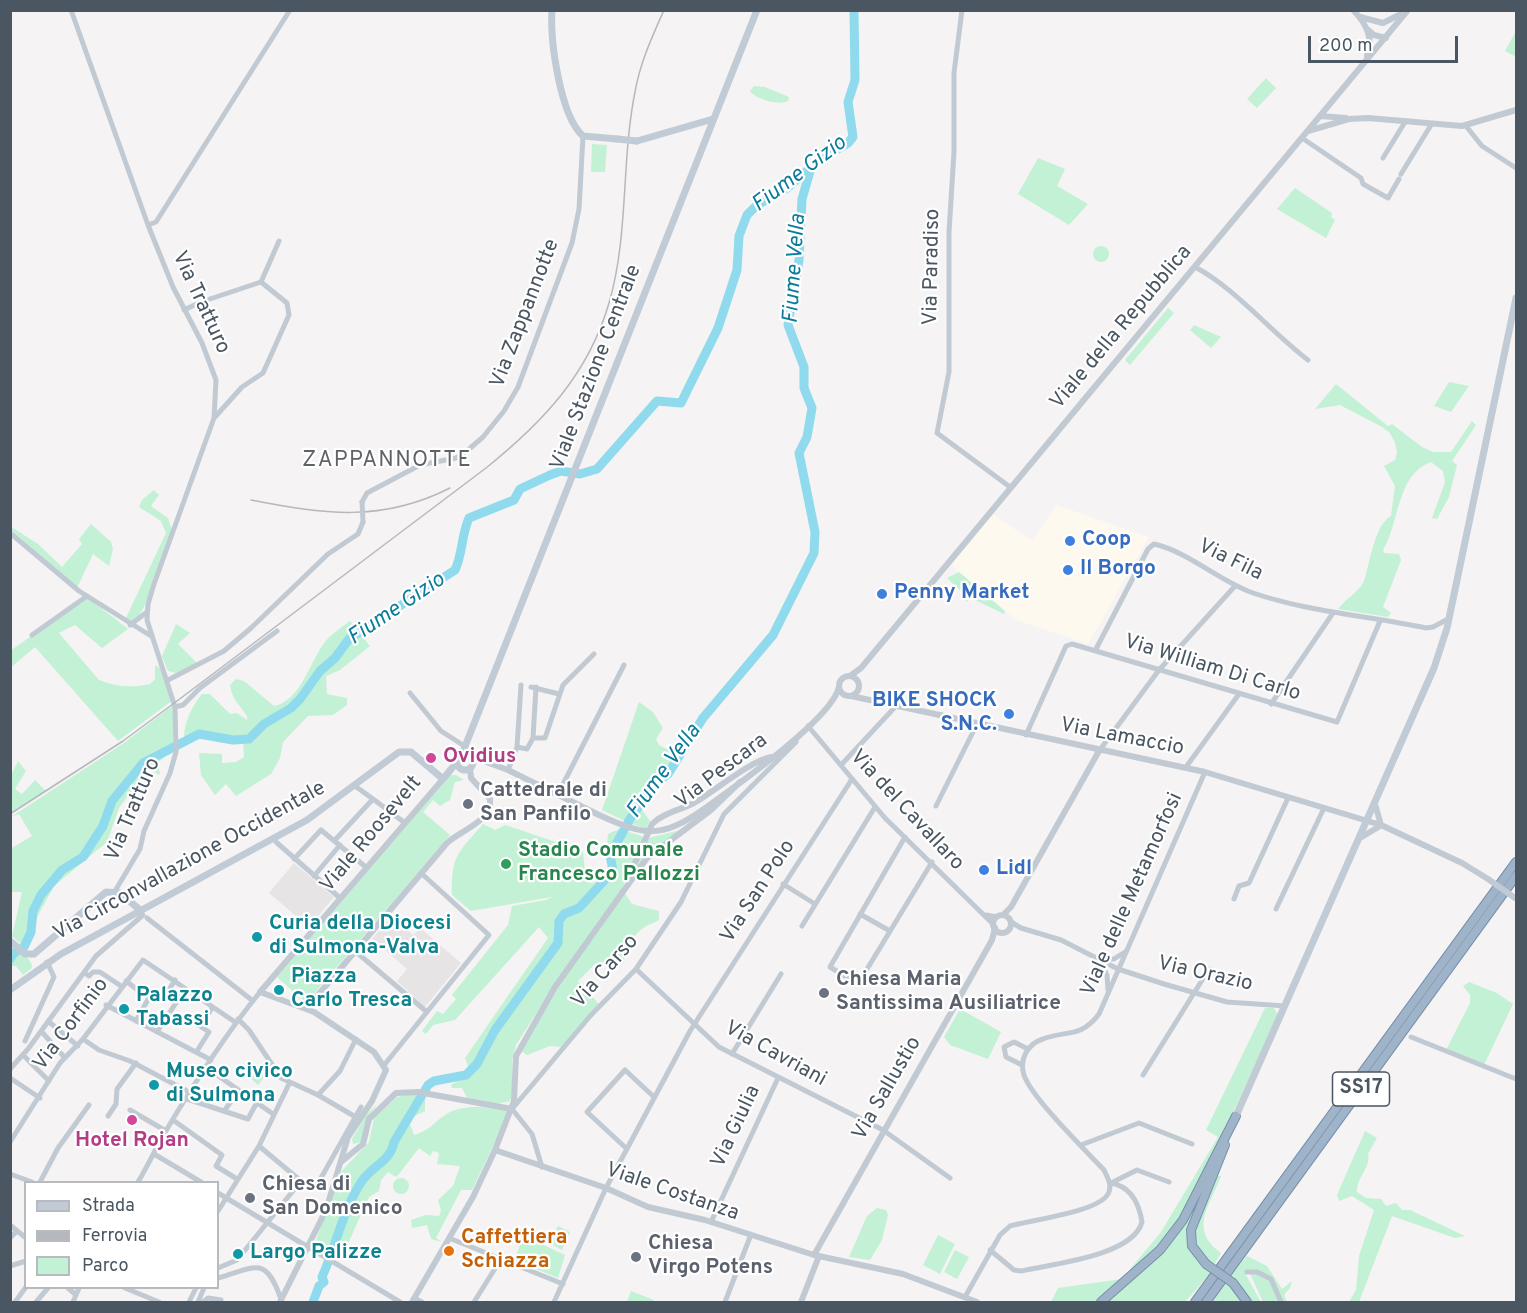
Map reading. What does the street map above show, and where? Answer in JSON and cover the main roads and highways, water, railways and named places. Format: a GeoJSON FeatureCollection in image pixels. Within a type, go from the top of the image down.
{"type":"FeatureCollection","features":[{"type":"Feature","properties":{"kind":"highway","name":"SS17"},"geometry":{"type":"LineString","coordinates":[[1195,1302],[1516,862]]}},
{"type":"Feature","properties":{"kind":"highway","name":"SS17"},"geometry":{"type":"LineString","coordinates":[[1206,1302],[1516,876]]}},
{"type":"Feature","properties":{"kind":"highway"},"geometry":{"type":"LineString","coordinates":[[1236,1116],[1191,1230],[1192,1246],[1206,1264],[1233,1283],[1247,1302]]}},
{"type":"Feature","properties":{"kind":"highway"},"geometry":{"type":"LineString","coordinates":[[1101,1302],[1160,1250],[1177,1228],[1236,1116]]}},
{"type":"Feature","properties":{"kind":"highway"},"geometry":{"type":"LineString","coordinates":[[1189,1302],[1222,1264]]}},
{"type":"Feature","properties":{"kind":"main road"},"geometry":{"type":"LineString","coordinates":[[552,10],[552,47],[569,117],[583,136],[637,141],[713,119]]}},
{"type":"Feature","properties":{"kind":"main road","name":"Viale Stazione Centrale"},"geometry":{"type":"LineString","coordinates":[[469,759],[466,747],[757,10]]}},
{"type":"Feature","properties":{"kind":"main road"},"geometry":{"type":"LineString","coordinates":[[1236,1116],[1434,668],[1448,619],[1516,298]]}},
{"type":"Feature","properties":{"kind":"main road","name":"Viale Stazione Centrale"},"geometry":{"type":"LineString","coordinates":[[469,759],[470,739]]}},
{"type":"Feature","properties":{"kind":"main road","name":"Via Circonvallazione Occidentale"},"geometry":{"type":"LineString","coordinates":[[10,990],[47,962],[144,915],[307,820],[404,750],[413,753],[445,776]]}},
{"type":"Feature","properties":{"kind":"main road"},"geometry":{"type":"LineString","coordinates":[[459,765],[469,759]]}},
{"type":"Feature","properties":{"kind":"main road","name":"Viale Roosevelt"},"geometry":{"type":"LineString","coordinates":[[445,776],[469,759]]}},
{"type":"Feature","properties":{"kind":"main road"},"geometry":{"type":"LineString","coordinates":[[10,941],[19,950],[29,955],[38,951],[104,894],[115,891],[125,896],[144,915]]}},
{"type":"Feature","properties":{"kind":"waterway","name":"Fiume Gizio"},"geometry":{"type":"LineString","coordinates":[[10,959],[14,953],[24,947],[31,932],[33,911],[41,895],[62,870],[83,857],[103,826],[112,801],[143,763],[199,734],[233,740],[249,739],[264,724],[291,708],[349,639],[455,570],[469,518],[514,500],[520,489],[550,475],[561,471],[580,474],[597,469],[657,401],[681,403],[718,328],[737,270],[739,236],[747,215],[757,205],[787,188],[822,158],[848,143],[853,137],[848,102],[855,80],[854,10]]}},
{"type":"Feature","properties":{"kind":"waterway","name":"Fiume Vella"},"geometry":{"type":"LineString","coordinates":[[313,1302],[319,1286],[324,1282],[322,1277],[331,1253],[355,1192],[362,1181],[389,1154],[428,1085],[434,1081],[466,1075],[477,1064],[495,1030],[558,943],[559,921],[564,914],[579,908],[613,871],[610,855],[630,819],[655,784],[668,774],[703,718],[773,635],[814,553],[815,532],[799,453],[807,437],[812,408],[804,388],[804,367],[788,325],[799,260],[802,199],[811,168]]}},
{"type":"Feature","properties":{"kind":"railway"},"geometry":{"type":"LineString","coordinates":[[10,814],[123,741],[486,468],[526,433],[561,395],[589,353],[609,303],[620,251],[628,145],[637,81],[643,60],[664,10]]}},
{"type":"Feature","properties":{"kind":"railway"},"geometry":{"type":"LineString","coordinates":[[251,500],[328,512],[376,511],[400,507],[450,488]]}},
{"type":"Feature","properties":{"kind":"place","name":"Coop"},"geometry":{"type":"Point","coordinates":[1070,541]}},
{"type":"Feature","properties":{"kind":"place","name":"Il Borgo"},"geometry":{"type":"Point","coordinates":[1068,570]}},
{"type":"Feature","properties":{"kind":"place","name":"Penny Market"},"geometry":{"type":"Point","coordinates":[882,594]}},
{"type":"Feature","properties":{"kind":"place","name":"BIKE SHOCK S.N.C."},"geometry":{"type":"Point","coordinates":[1009,714]}},
{"type":"Feature","properties":{"kind":"place","name":"Ovidius"},"geometry":{"type":"Point","coordinates":[431,758]}},
{"type":"Feature","properties":{"kind":"place","name":"Cattedrale di San Panfilo"},"geometry":{"type":"Point","coordinates":[468,804]}},
{"type":"Feature","properties":{"kind":"place","name":"Stadio Comunale Francesco Pallozzi"},"geometry":{"type":"Point","coordinates":[506,864]}},
{"type":"Feature","properties":{"kind":"place","name":"Lidl"},"geometry":{"type":"Point","coordinates":[984,870]}},
{"type":"Feature","properties":{"kind":"place","name":"Curia della Diocesi di Sulmona-Valva"},"geometry":{"type":"Point","coordinates":[257,937]}},
{"type":"Feature","properties":{"kind":"place","name":"Piazza Carlo Tresca"},"geometry":{"type":"Point","coordinates":[279,990]}},
{"type":"Feature","properties":{"kind":"place","name":"Chiesa Maria Santissima Ausiliatrice"},"geometry":{"type":"Point","coordinates":[824,993]}},
{"type":"Feature","properties":{"kind":"place","name":"Palazzo Tabassi"},"geometry":{"type":"Point","coordinates":[124,1009]}},
{"type":"Feature","properties":{"kind":"place","name":"Museo civico di Sulmona"},"geometry":{"type":"Point","coordinates":[154,1085]}},
{"type":"Feature","properties":{"kind":"place","name":"Hotel Rojan"},"geometry":{"type":"Point","coordinates":[132,1120]}},
{"type":"Feature","properties":{"kind":"place","name":"Chiesa di San Domenico"},"geometry":{"type":"Point","coordinates":[250,1198]}},
{"type":"Feature","properties":{"kind":"place","name":"Caffettiera Schiazza"},"geometry":{"type":"Point","coordinates":[449,1251]}},
{"type":"Feature","properties":{"kind":"place","name":"Largo Palizze"},"geometry":{"type":"Point","coordinates":[238,1254]}},
{"type":"Feature","properties":{"kind":"place","name":"Chiesa Virgo Potens"},"geometry":{"type":"Point","coordinates":[636,1257]}},
{"type":"Feature","properties":{"kind":"district","name":"ZAPPANNOTTE"},"geometry":{"type":"Point","coordinates":[387,462]}}]}
